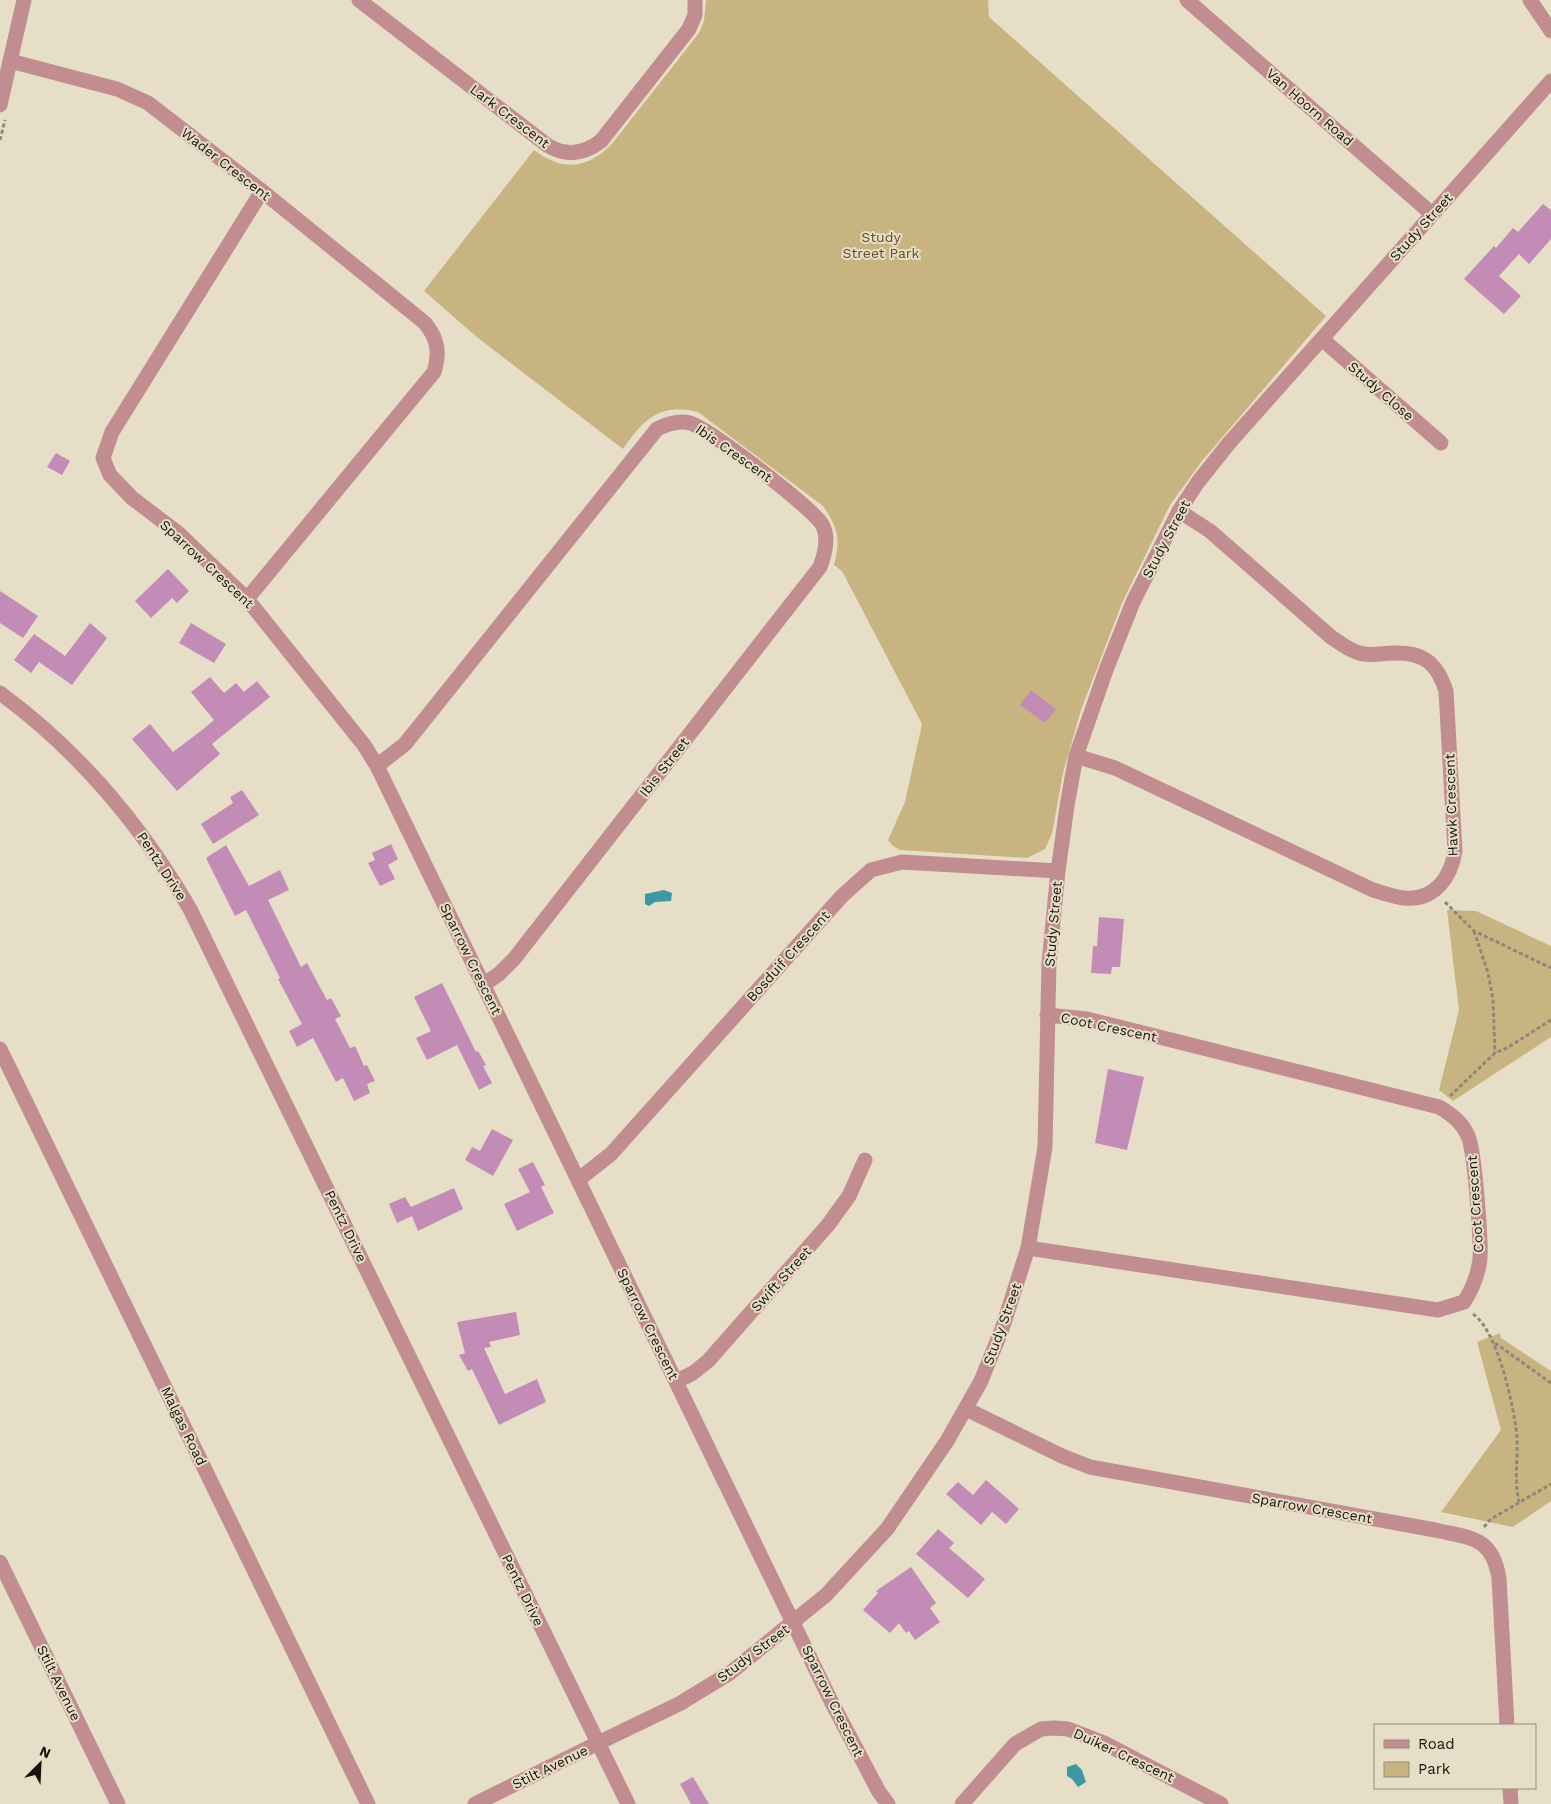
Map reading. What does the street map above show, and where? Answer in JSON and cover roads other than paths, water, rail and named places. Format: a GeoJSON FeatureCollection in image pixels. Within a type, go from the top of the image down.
{"type":"FeatureCollection","features":[{"type":"Feature","properties":{"kind":"street"},"geometry":{"type":"LineString","coordinates":[[0,105],[24,0]]}},
{"type":"Feature","properties":{"kind":"street","name":"Lark Crescent"},"geometry":{"type":"LineString","coordinates":[[359,0],[547,145],[563,153],[577,154],[592,148],[601,141],[683,36],[695,16],[695,0]]}},
{"type":"Feature","properties":{"kind":"street","name":"Van Hoorn Road"},"geometry":{"type":"LineString","coordinates":[[1187,0],[1432,214]]}},
{"type":"Feature","properties":{"kind":"street"},"geometry":{"type":"LineString","coordinates":[[1530,0],[1551,31]]}},
{"type":"Feature","properties":{"kind":"street","name":"Wader Crescent"},"geometry":{"type":"LineString","coordinates":[[10,61],[117,90],[148,103],[262,191],[430,330],[439,352],[434,372],[247,598]]}},
{"type":"Feature","properties":{"kind":"street","name":"Study Street"},"geometry":{"type":"LineString","coordinates":[[598,1743],[678,1704],[730,1673],[794,1622],[844,1576],[887,1529],[966,1409],[991,1357],[1028,1248],[1045,1147],[1049,963],[1058,870],[1067,806],[1076,756],[1126,618],[1179,511],[1198,482],[1230,442],[1551,81]]}},
{"type":"Feature","properties":{"kind":"street","name":"Sparrow Crescent"},"geometry":{"type":"LineString","coordinates":[[262,191],[112,432],[103,458],[110,475],[132,498],[178,533],[247,598],[364,745],[377,766],[832,1703],[879,1792],[888,1804]]}},
{"type":"Feature","properties":{"kind":"street","name":"Study Close"},"geometry":{"type":"LineString","coordinates":[[1322,339],[1441,443]]}},
{"type":"Feature","properties":{"kind":"street","name":"Ibis Crescent"},"geometry":{"type":"LineString","coordinates":[[377,766],[405,744],[657,429],[668,424],[690,423],[702,428],[793,495],[817,516],[827,538]]}},
{"type":"Feature","properties":{"kind":"street","name":"Hawk Crescent"},"geometry":{"type":"LineString","coordinates":[[1076,756],[1114,768],[1374,890],[1405,898],[1435,892],[1450,871],[1455,851],[1446,691],[1440,674],[1429,662],[1414,654],[1370,654],[1347,648],[1331,637],[1210,531],[1179,511]]}},
{"type":"Feature","properties":{"kind":"street","name":"Ibis Street"},"geometry":{"type":"LineString","coordinates":[[483,985],[499,974],[514,959],[820,567],[827,538]]}},
{"type":"Feature","properties":{"kind":"street","name":"Pentz Drive"},"geometry":{"type":"LineString","coordinates":[[0,694],[50,734],[99,782],[138,829],[190,909],[628,1804]]}},
{"type":"Feature","properties":{"kind":"street","name":"Bosduif Crescent"},"geometry":{"type":"LineString","coordinates":[[578,1180],[611,1154],[842,896],[871,870],[902,862],[1058,870]]}},
{"type":"Feature","properties":{"kind":"street","name":"Coot Crescent"},"geometry":{"type":"LineString","coordinates":[[1028,1248],[1438,1310],[1464,1302],[1477,1276],[1480,1257],[1473,1153],[1468,1136],[1462,1125],[1456,1118],[1441,1108],[1426,1102],[1087,1020],[1047,1015]]}},
{"type":"Feature","properties":{"kind":"street","name":"Malgas Road"},"geometry":{"type":"LineString","coordinates":[[0,1049],[368,1804]]}},
{"type":"Feature","properties":{"kind":"street","name":"Swift Street"},"geometry":{"type":"LineString","coordinates":[[677,1381],[694,1373],[708,1361],[828,1225],[849,1196],[865,1160]]}},
{"type":"Feature","properties":{"kind":"street","name":"Sparrow Crescent"},"geometry":{"type":"LineString","coordinates":[[966,1409],[1062,1456],[1090,1467],[1474,1538],[1484,1544],[1496,1562],[1507,1724]]}},
{"type":"Feature","properties":{"kind":"street","name":"Stilt Avenue"},"geometry":{"type":"LineString","coordinates":[[0,1562],[118,1804]]}},
{"type":"Feature","properties":{"kind":"street","name":"Duiker Crescent"},"geometry":{"type":"LineString","coordinates":[[962,1804],[1016,1744],[1041,1729],[1054,1728],[1068,1729],[1104,1743],[1221,1804]]}},
{"type":"Feature","properties":{"kind":"street","name":"Stilt Avenue"},"geometry":{"type":"LineString","coordinates":[[475,1804],[598,1743]]}},
{"type":"Feature","properties":{"kind":"street"},"geometry":{"type":"LineString","coordinates":[[1510,1789],[1511,1804]]}},
{"type":"Feature","properties":{"kind":"water"},"geometry":{"type":"Polygon","coordinates":[[[664,890],[672,893],[671,901],[655,902],[649,906],[645,904],[645,894],[664,890]]]}},
{"type":"Feature","properties":{"kind":"water"},"geometry":{"type":"Polygon","coordinates":[[[1076,1764],[1082,1770],[1086,1782],[1078,1787],[1067,1776],[1067,1767],[1076,1764]]]}},
{"type":"Feature","properties":{"kind":"park label","name":"Study Street Park"},"geometry":{"type":"Point","coordinates":[881,246]}}]}
